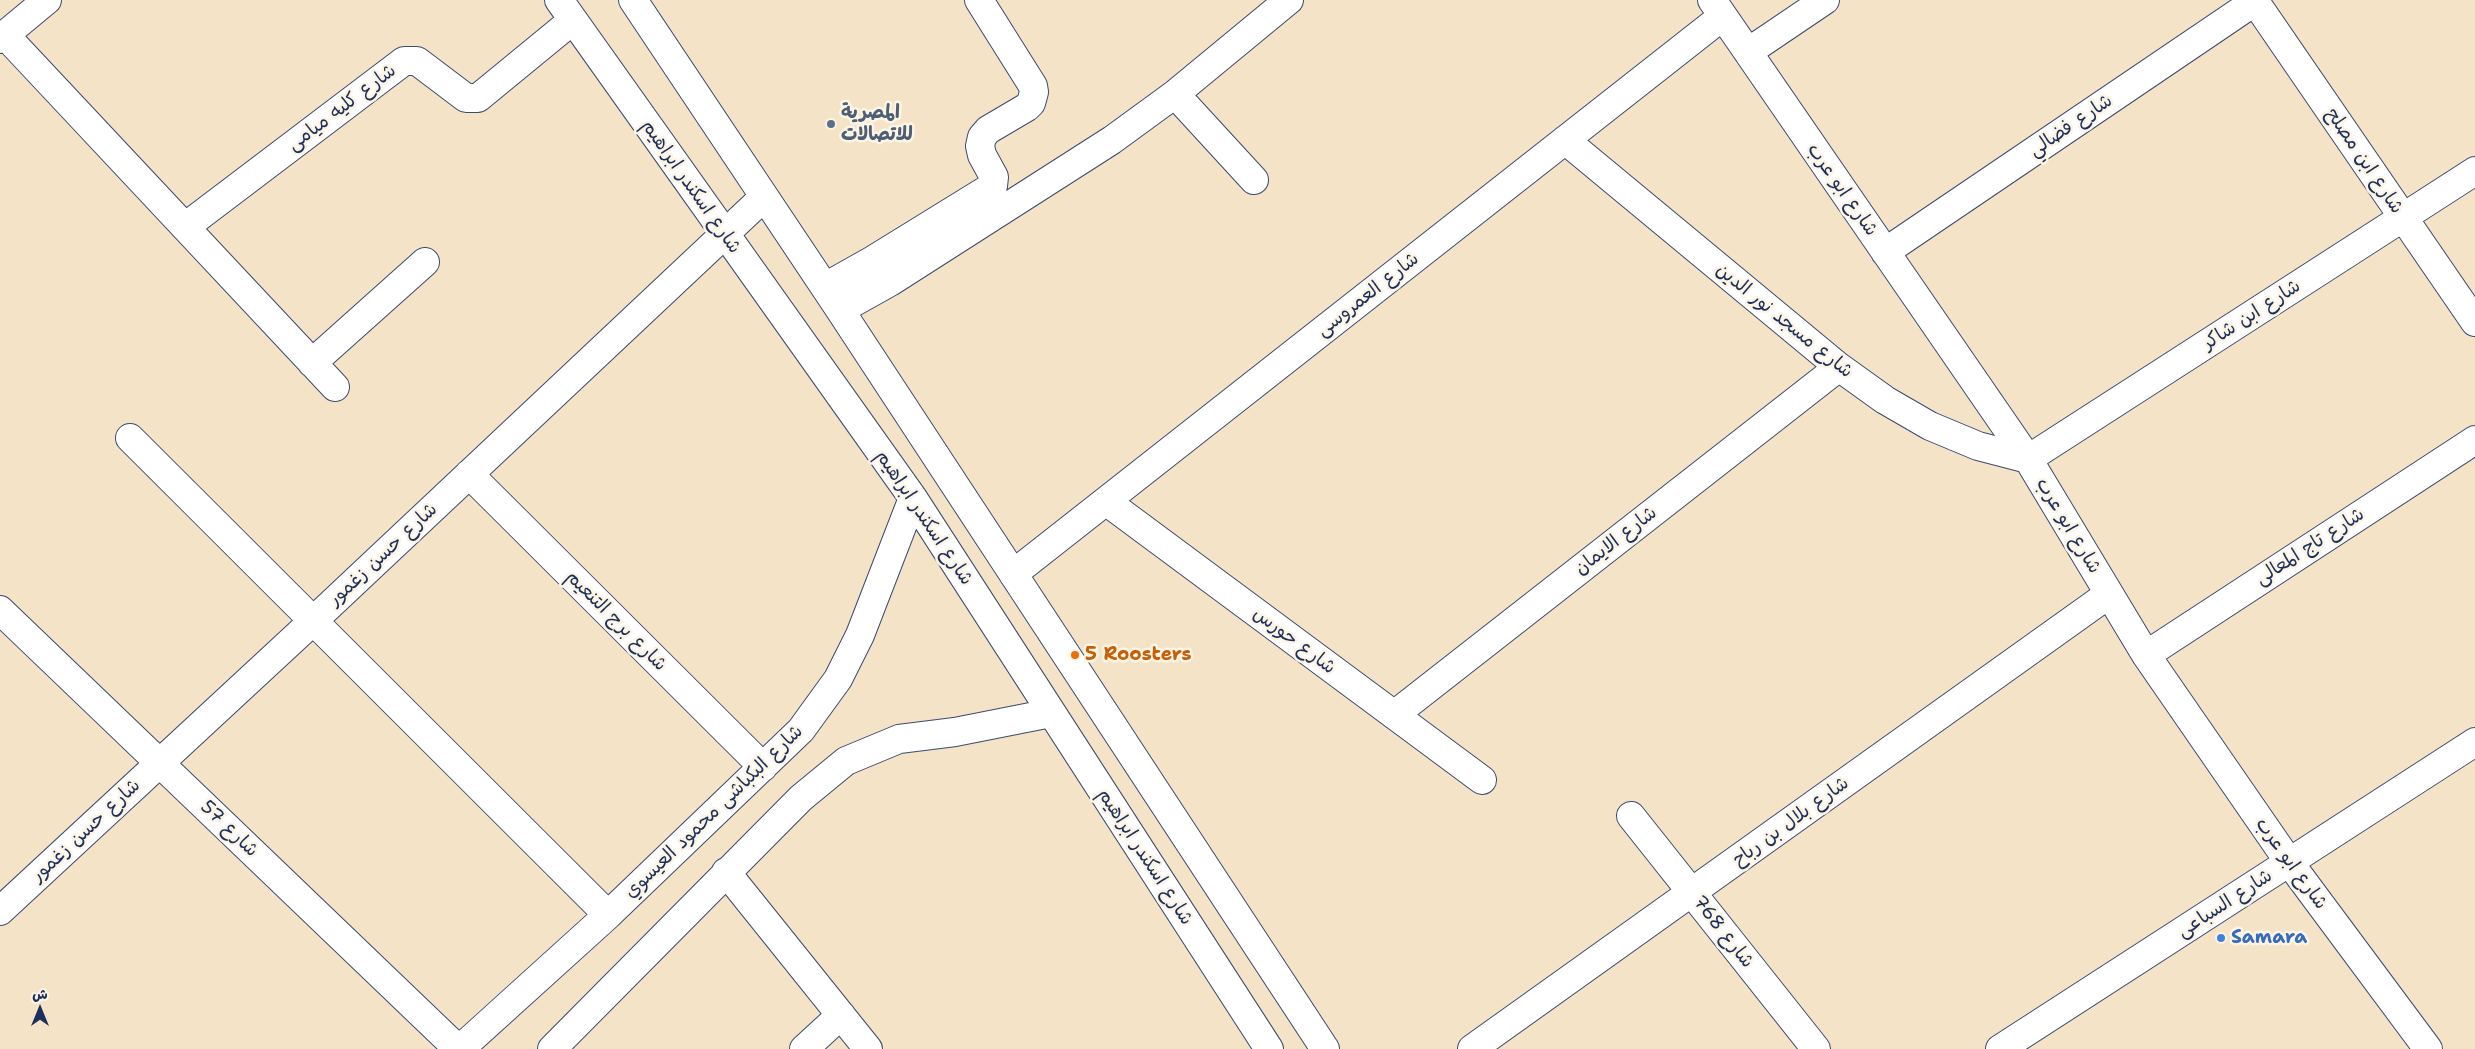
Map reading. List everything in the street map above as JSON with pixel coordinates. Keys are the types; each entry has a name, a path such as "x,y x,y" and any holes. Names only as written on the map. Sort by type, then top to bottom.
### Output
{"street":[{"path":"47,0 2,37 335,387"},
{"path":"633,0 840,310 1325,1049"},
{"path":"825,288 993,186 994,177 982,155 980,146 982,136 988,130 1027,107 1031,103 1034,92 1033,86 979,0"},
{"path":"840,310 890,282 1112,140 1175,94 1289,0"},
{"path":"1748,52 1825,0"},
{"name":"شارع ابن مصلح","path":"2255,0 2475,322"},
{"name":"شارع فضالي","path":"1885,252 2255,0"},
{"name":"شارع ابو عرب","path":"1717,8 2028,459 2146,655 2289,862 2428,1049"},
{"name":"شارع العمروسى","path":"1013,574 1565,140 1717,8"},
{"name":"شارع كليه ميامى","path":"184,227 404,61 417,61 466,98 478,98 566,10"},
{"name":"شارع اسكندر ابراهيم","path":"566,10 913,498 1268,1049"},
{"path":"1175,94 1254,180"},
{"name":"شارع مسجد نور الدين","path":"1565,140 1839,367 1885,400 1930,426 1978,446 2028,459"},
{"name":"شارع ابن شاكر","path":"2028,459 2475,171"},
{"name":"شارع حسن زغمور","path":"0,911 313,621 764,197"},
{"path":"312,363 425,262"},
{"name":"شارع الايمان","path":"1394,715 1839,367"},
{"path":"130,438 608,914"},
{"name":"شارع تاج المعالى","path":"2146,655 2475,440"},
{"name":"شارع برج التنعيم","path":"469,474 762,767"},
{"name":"شارع البكباشى محمود العيسوي","path":"459,1049 608,914 801,730 838,679 860,635 913,498"},
{"name":"شارع حورس","path":"1107,502 1482,780"},
{"name":"شارع بلال بن رباح","path":"1472,1049 2109,594"},
{"name":"شارع 57","path":"0,610 459,1049"},
{"path":"552,1049 726,872 802,798 846,761 899,739 955,732 1051,713"},
{"name":"شارع السباعى","path":"2000,1049 2475,742"},
{"name":"شارع 768","path":"1631,816 1816,1049"},
{"path":"726,872 868,1049"},
{"path":"804,1049 841,1015"}],"place":[{"name":"المصرية للاتصالات","path":"831,124"},
{"name":"5 Roosters","path":"1075,655"},
{"name":"Samara","path":"2221,938"}]}
